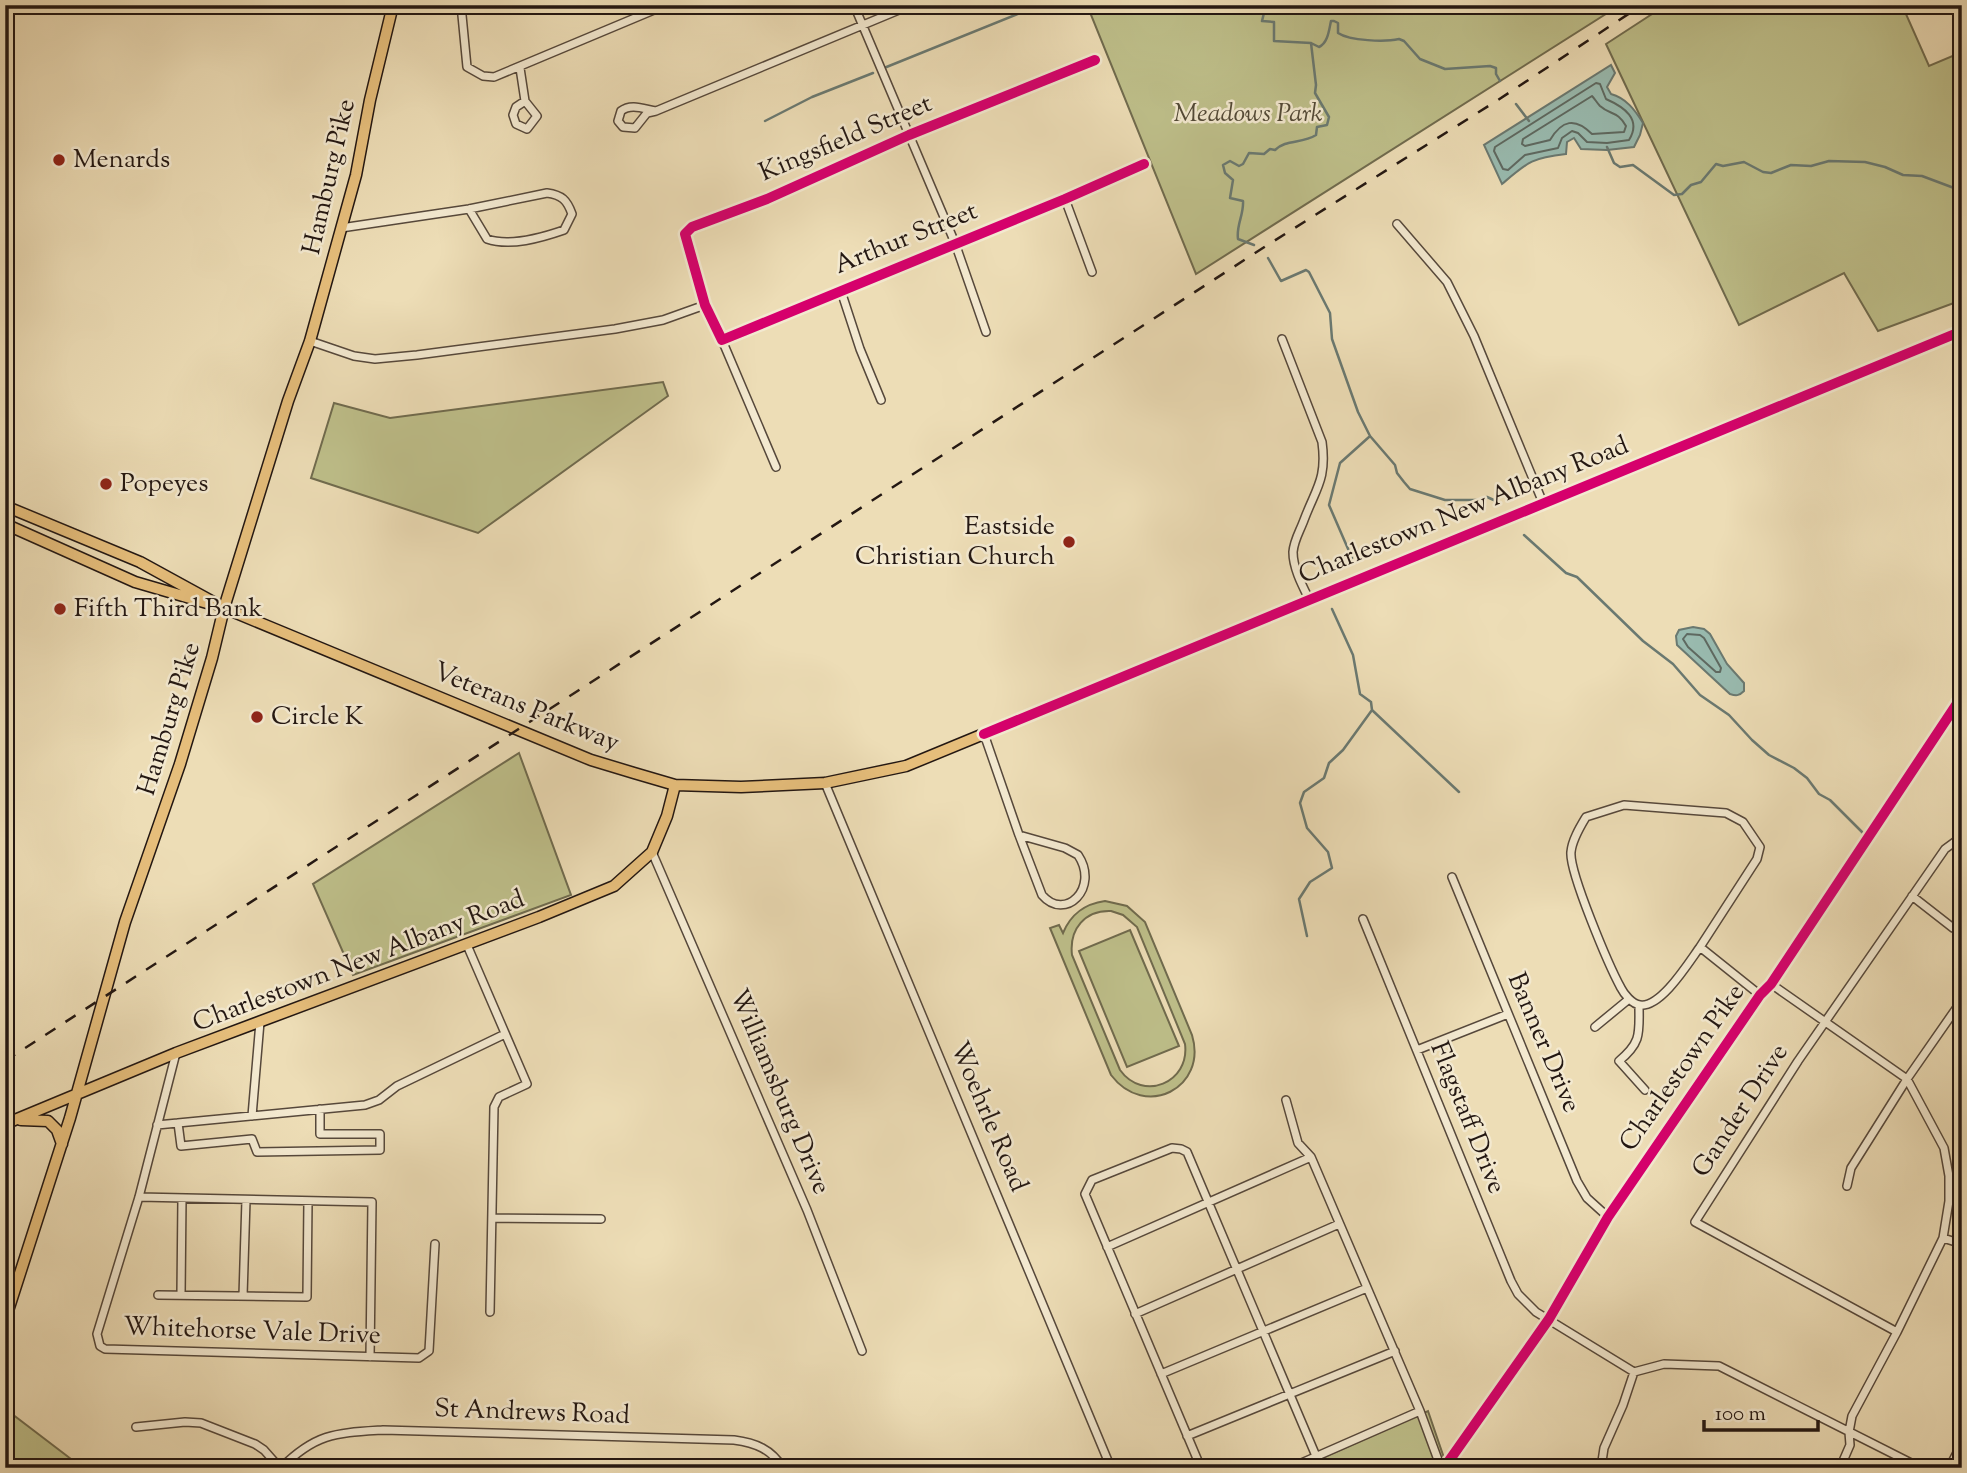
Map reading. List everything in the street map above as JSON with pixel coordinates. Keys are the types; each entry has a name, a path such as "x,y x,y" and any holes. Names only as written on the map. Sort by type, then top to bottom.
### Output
{"main road":[{"name":"Hamburg Pike","path":"5,1320 62,1144 125,922 180,764 224,608 288,401 310,341 356,175 370,100 393,5"},
{"name":"Charlestown New Albany Road","path":"825,783 906,766 1962,331"},
{"name":"Veterans Parkway","path":"5,506 140,562 224,608 591,760 675,785 741,787 825,783"},
{"name":"Veterans Parkway","path":"5,524 135,582 224,608"},
{"name":"Charlestown New Albany Road","path":"10,1122 176,1053 614,886 652,852 667,816 675,785"},
{"path":"10,1122 48,1121 57,1130 62,1144"}],"street":[{"path":"461,5 467,68 483,76 494,77 666,5"},
{"path":"853,5 955,243 986,332"},
{"path":"656,111 627,107 621,111 618,121 623,127 635,128 647,113 656,111 911,5"},
{"name":"Kingsfield Street","path":"705,304 685,234 692,227 767,199 909,135 1095,60"},
{"path":"520,68 525,102"},
{"name":"Arthur Street","path":"722,340 1065,199 1144,163"},
{"path":"341,229 547,194 557,194 567,201 572,214 564,230 501,244 487,239 469,209"},
{"path":"1065,199 1092,272"},
{"path":"1397,224 1447,282 1474,336 1543,503"},
{"path":"841,291 860,349 881,400"},
{"path":"310,341 354,356 375,359 615,329 663,320 705,304 776,467"},
{"path":"1282,339 1322,442 1324,458 1322,480 1295,540 1293,554 1299,578 1309,599"},
{"name":"Charlestown Pike","path":"1443,1468 1549,1319 1608,1217 1760,995 1771,984 1962,696"},
{"path":"984,734 1018,835 1042,895 1047,901 1057,904 1074,901 1083,891 1087,880 1078,855 1065,848 1018,835"},
{"name":"Woehrle Road","path":"825,783 1111,1468"},
{"path":"1623,805 1726,813 1743,822 1760,847 1757,859 1700,947 1670,988 1651,1003 1639,1005 1629,999 1621,989 1572,868 1571,850 1586,817 1623,805"},
{"name":"Gander Drive","path":"1897,1332 1695,1222 1825,1022 1945,849 1960,838"},
{"name":"Williamsburg Drive","path":"652,852 796,1184 862,1351"},
{"name":"Banner Drive","path":"1452,877 1577,1181 1587,1198 1608,1217"},
{"path":"1912,896 1953,928 1962,931"},
{"name":"Flagstaff Drive","path":"1363,919 1511,1281 1527,1305 1633,1371"},
{"path":"467,944 527,1084 499,1097 495,1102 490,1312"},
{"path":"1700,947 1760,995"},
{"path":"1771,984 1907,1080 1944,1148 1949,1176 1949,1201 1943,1238 1852,1416 1850,1445 1840,1468"},
{"path":"1595,1027 1629,999"},
{"path":"1847,1186 1851,1168 1962,1000"},
{"path":"1639,1005 1636,1043 1619,1061 1645,1090"},
{"path":"1418,1050 1508,1014"},
{"path":"251,1116 260,1022"},
{"path":"157,1125 365,1105 379,1100 397,1086 505,1034"},
{"name":"Whitehorse Vale Drive","path":"176,1053 139,1197 97,1334 100,1346 105,1349 419,1358 429,1351 435,1244"},
{"path":"1286,1100 1298,1143 1311,1157 1443,1468"},
{"path":"178,1123 181,1146 252,1139 257,1152 380,1150 380,1134 320,1134 320,1109"},
{"path":"1201,1468 1086,1194 1092,1181 1177,1147 1187,1152 1316,1456"},
{"path":"1107,1247 1311,1157"},
{"path":"139,1197 372,1202 370,1357"},
{"path":"181,1295 182,1198"},
{"path":"243,1296 246,1199"},
{"path":"158,1295 307,1297 308,1201"},
{"path":"492,1217 601,1219"},
{"path":"1135,1314 1339,1224"},
{"path":"1943,1238 1962,1244"},
{"path":"1161,1374 1367,1288"},
{"path":"1187,1436 1395,1351"},
{"path":"1601,1468 1604,1448 1623,1405 1633,1371 1664,1364 1719,1366 1922,1468"},
{"path":"1290,1468 1420,1411"},
{"path":"136,1427 201,1423 255,1444 280,1468"},
{"name":"St Andrews Road","path":"280,1468 312,1442 325,1436 383,1430 734,1440 761,1447 772,1454 783,1468"},
{"path":"1950,1468 1962,1443"}],"green space":[{"name":"Meadows Park","path":"1087,5 1620,5 1196,274"},
{"path":"1666,5 1902,5 1929,66 1962,52 1962,300 1878,331 1844,273 1739,325 1606,44"},
{"path":"663,382 668,396 478,533 311,478 334,403 390,418"},
{"path":"519,753 571,895 353,975 313,884"},
{"path":"1097,902 1127,906 1145,922 1192,1035 1195,1054 1191,1070 1182,1083 1170,1092 1156,1096 1140,1095 1125,1088 1111,1075 1050,928 1059,925 1063,933 1079,911","holes":["1111,911 1123,915 1137,927 1185,1044 1185,1058 1180,1069 1173,1078 1163,1084 1141,1085 1130,1080 1120,1070 1072,955 1076,929 1086,918"]},
{"path":"1130,930 1179,1046 1127,1067 1079,951"},
{"path":"1428,1411 1444,1458 1438,1468 1299,1468"},
{"path":"5,1414 12,1414 87,1468 5,1468"}],"water":[{"path":"1611,65 1615,73 1607,87 1611,94 1630,105 1643,123 1634,147 1581,149 1574,138 1567,142 1566,154 1531,162 1502,184 1484,145"},
{"path":"1693,627 1704,629 1710,634 1727,664 1744,683 1742,693 1730,694 1677,645 1676,636 1679,630"}],"waterway":[{"path":"884,68 1040,5"},
{"path":"1266,5 1262,21 1274,22 1274,41 1311,43 1319,47 1326,39 1331,21 1334,21 1338,23 1338,33 1343,36 1368,40 1399,39 1420,59 1445,69 1490,66 1496,68 1500,81"},
{"path":"1254,245 1238,239 1243,201 1230,198 1233,180 1225,173 1223,165 1230,161 1239,166 1249,153 1264,154 1284,144 1311,138 1316,135 1317,127 1327,125 1329,117 1315,93 1311,43"},
{"path":"765,121 812,97 873,73"},
{"path":"1516,104 1529,121"},
{"path":"1607,147 1614,163 1620,167 1633,165 1674,195 1682,194 1691,185 1701,182 1716,164 1723,166 1744,162 1771,173 1791,165 1811,166 1829,161 1865,162 1903,175 1922,176 1962,191"},
{"path":"1268,258 1281,281 1306,270 1309,272 1330,313 1332,339 1358,412 1370,436 1395,465 1397,473 1410,489 1445,500 1480,500 1487,497 1496,501"},
{"path":"1352,558 1329,505 1340,463 1369,437"},
{"path":"1524,535 1566,573 1577,577 1643,641 1673,664 1700,695 1729,715 1769,755 1807,778 1819,794 1830,800 1865,835"},
{"path":"1332,609 1353,655 1360,694 1371,702 1372,710 1459,792"},
{"path":"1307,936 1299,899 1310,882 1332,868 1328,852 1307,828 1300,803 1304,792 1324,778 1329,763 1343,750 1372,710"}],"railway":[{"path":"5,1061 1642,5"}],"cycle path":[{"path":"1095,60 909,135 767,199 692,227 685,234 705,305 722,340 1144,164"},
{"path":"984,734 1962,331"},
{"path":"1444,1468 1549,1319 1608,1217 1760,995 1771,984 1962,696"}],"place":[{"name":"Menards","path":"59,160"},
{"name":"Popeyes","path":"106,484"},
{"name":"Eastside Christian Church","path":"1069,542"},
{"name":"Fifth Third Bank","path":"60,609"},
{"name":"Circle K","path":"257,717"}]}
